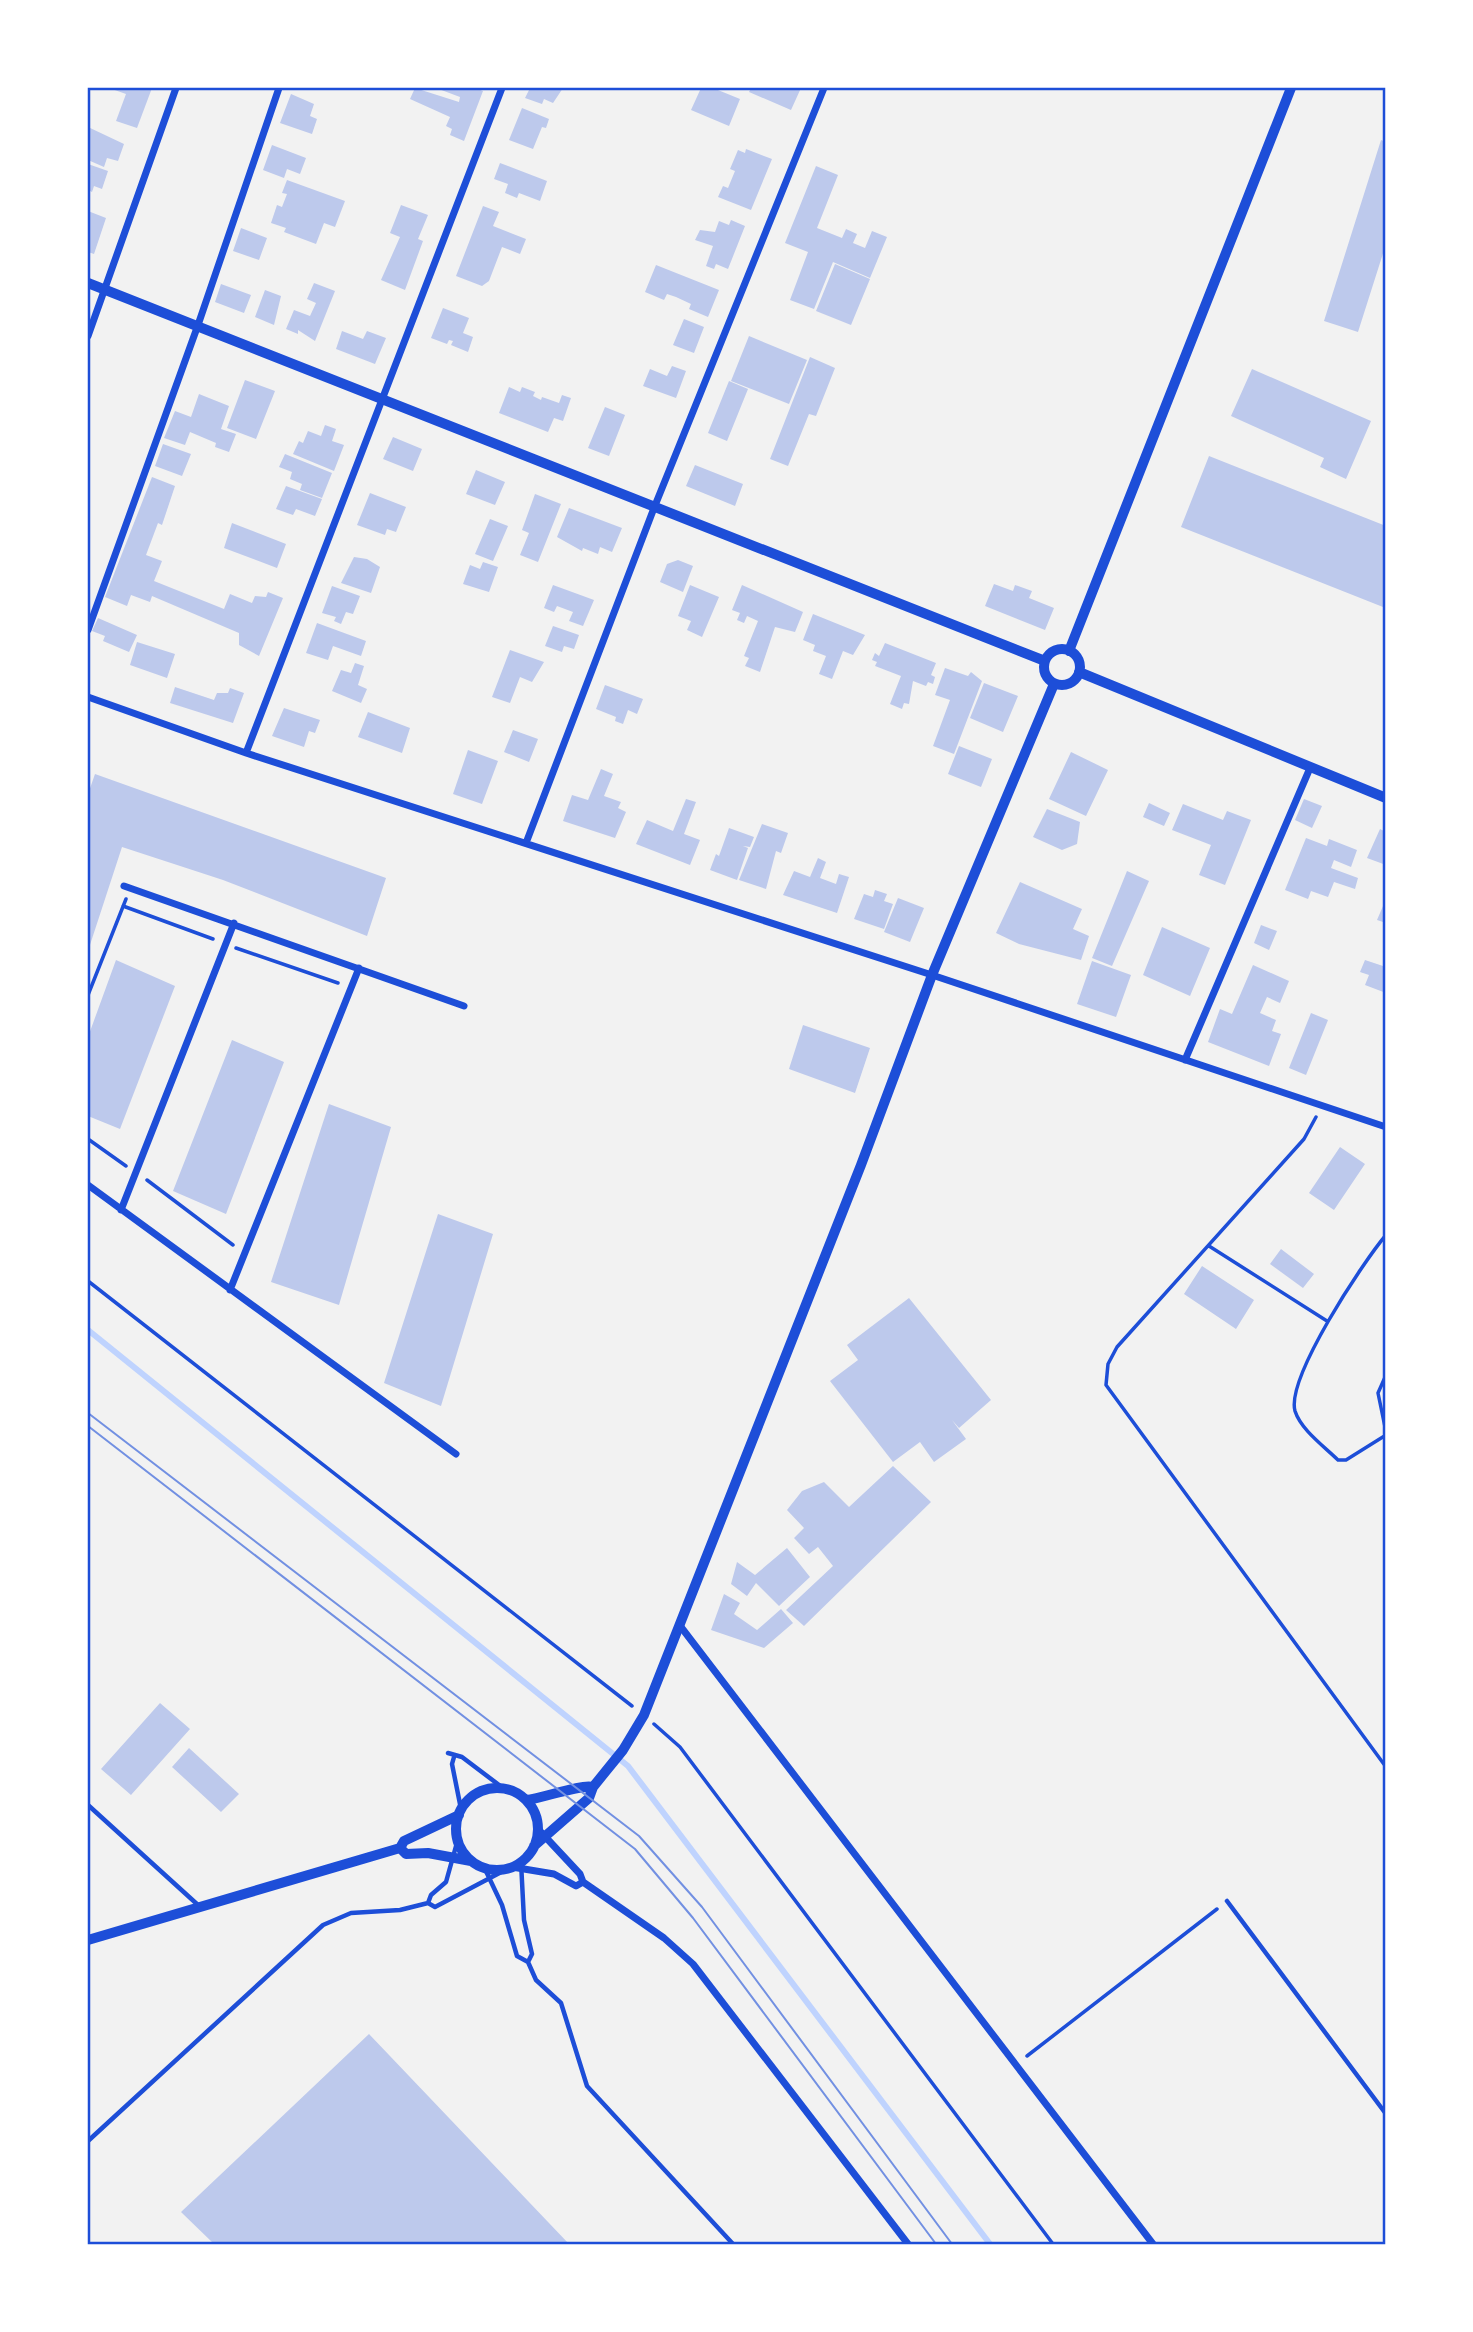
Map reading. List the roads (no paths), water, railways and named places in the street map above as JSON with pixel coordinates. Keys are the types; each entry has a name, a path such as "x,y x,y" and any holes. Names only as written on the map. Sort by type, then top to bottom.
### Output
{"street":[{"path":"88,336 176,88"},
{"path":"88,630 198,325 279,88"},
{"path":"246,753 502,88"},
{"path":"526,843 654,508 824,88"},
{"path":"1069,651 1292,88"},
{"path":"88,283 1045,661"},
{"path":"1058,650 1069,651 1079,662 1079,672 1072,682 1054,684 1044,672 1045,661 1058,650"},
{"path":"1079,672 1385,798"},
{"path":"516,1866 542,1833 589,1798 595,1784 623,1750 643,1715 681,1627 932,975 1054,684"},
{"path":"88,697 246,753 932,975 1385,1126"},
{"path":"1185,1060 1310,768"},
{"path":"127,887 464,1006"},
{"path":"121,1210 234,923"},
{"path":"230,1290 359,968"},
{"path":"88,1185 456,1454"},
{"path":"681,1627 1153,2245"},
{"path":"526,1800 555,1796 584,1784 595,1784"},
{"path":"88,1940 400,1848 404,1841 460,1812 483,1790 503,1788 526,1800 535,1813 542,1833 580,1874 583,1882 664,1938 693,1964 908,2245"},
{"path":"460,1812 458,1839 473,1862"},
{"path":"400,1848 405,1854 453,1856 484,1867 516,1866 554,1874 576,1886 583,1882"}],"lane":[{"path":"448,1753 462,1758 503,1788"},
{"path":"454,1757 452,1765 460,1812"},
{"path":"88,1805 199,1906"},
{"path":"428,1903 431,1895 446,1882 458,1839"},
{"path":"88,2141 323,1925 351,1913 400,1910 428,1903 435,1907 516,1866 532,1954 528,1962"},
{"path":"484,1867 502,1905 517,1956 528,1962 536,1980 555,1995 566,2013 587,2086 733,2245"},
{"path":"1227,1901 1385,2114"}],"waterway":[{"path":"88,1330 628,1766 990,2244"}],"tram line":[{"path":"88,1413 639,1836 702,1907 952,2244"},
{"path":"88,1426 635,1849 693,1918 936,2244"}]}
